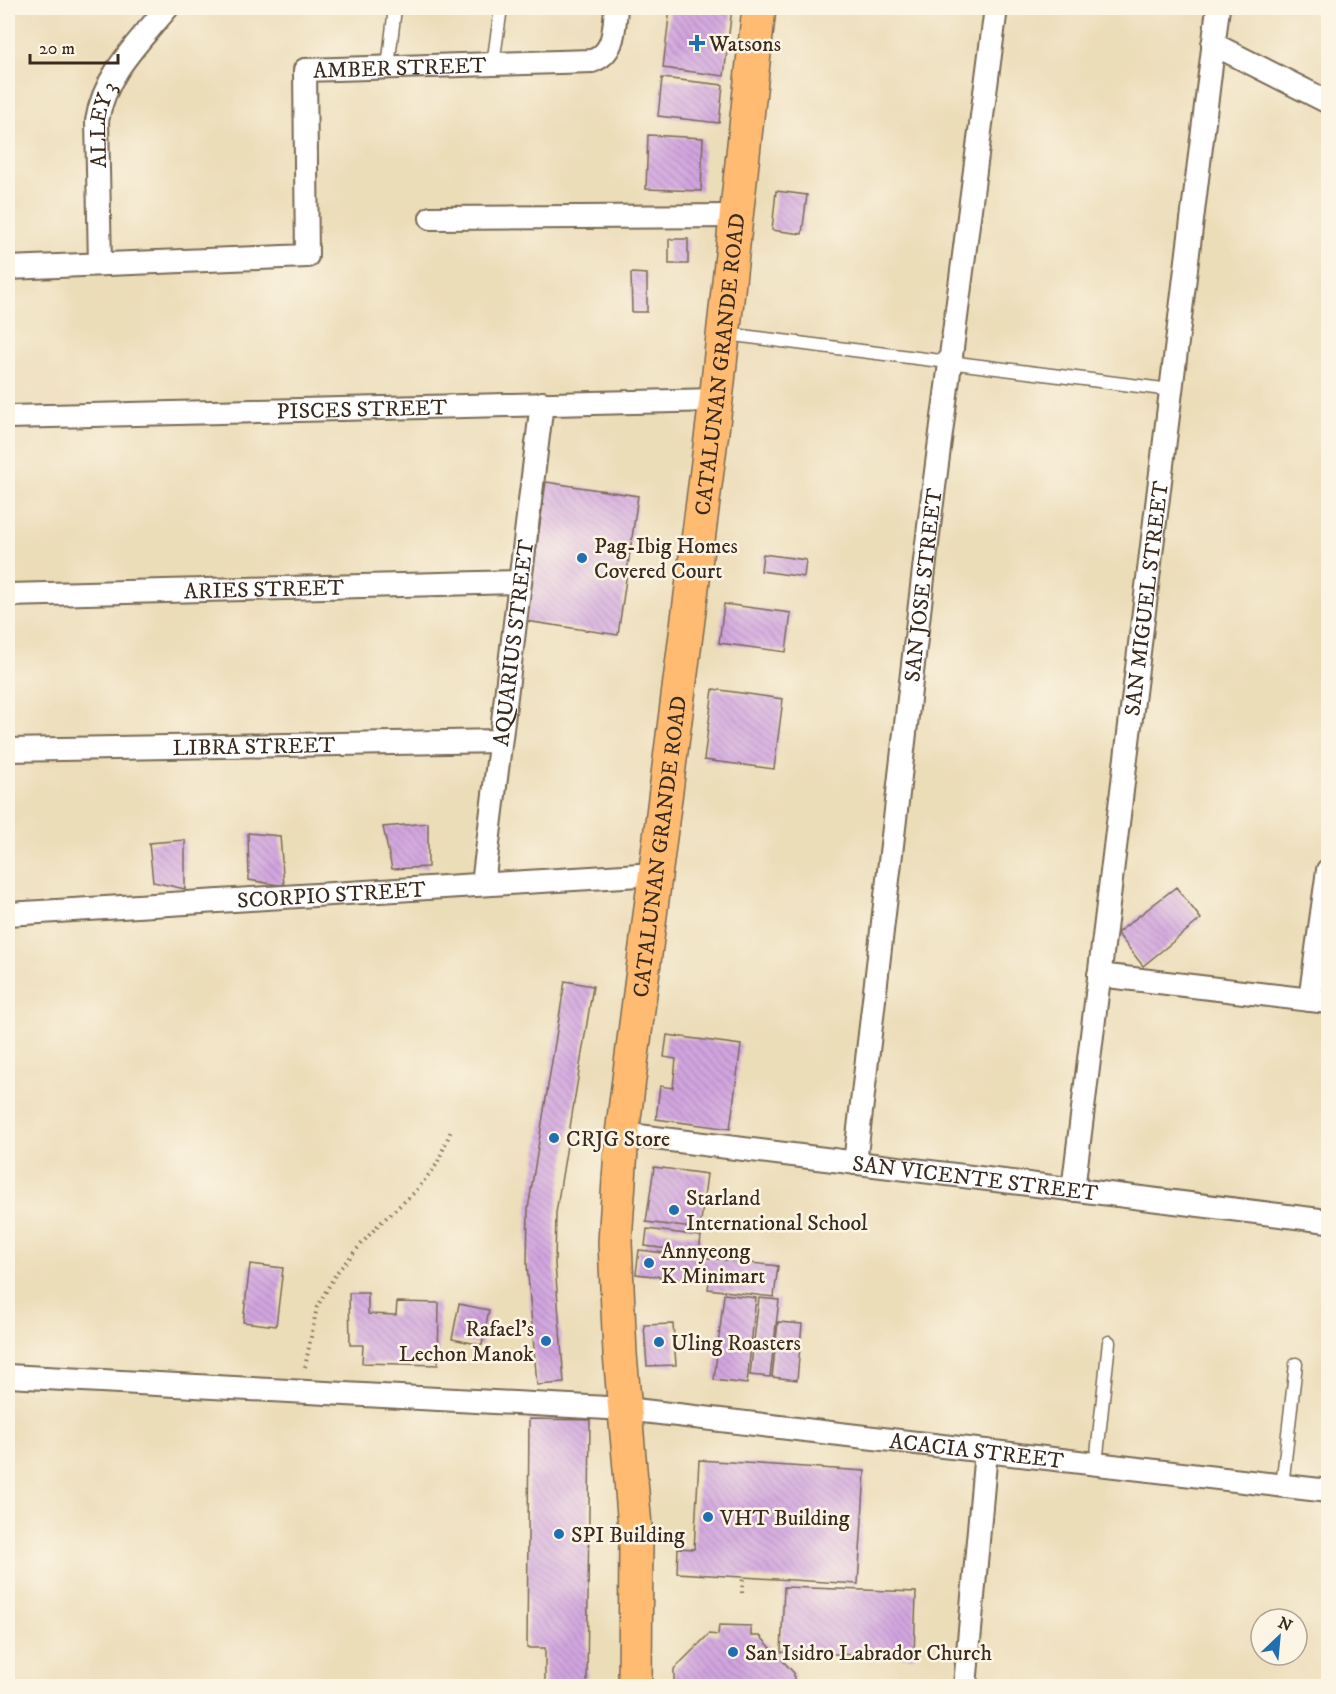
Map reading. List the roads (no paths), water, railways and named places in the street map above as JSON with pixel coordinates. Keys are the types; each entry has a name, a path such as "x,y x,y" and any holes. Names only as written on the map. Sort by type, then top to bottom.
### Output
{"main road":[{"name":"CATALUNAN GRANDE ROAD","path":"635,1686 636,1538 619,1344 615,1242 622,1134 716,400 759,8"}],"street":[{"name":"ALLEY 3","path":"100,264 97,121 100,103 114,73 167,8"},
{"name":"AMBER STREET","path":"8,267 307,256 305,70 592,61 602,58 613,38 616,8"},
{"name":"SAN JOSE STREET","path":"855,1163 950,362 996,8"},
{"name":"SAN MIGUEL STREET","path":"1073,1190 1218,8"},
{"path":"1214,44 1329,102"},
{"path":"431,218 736,216"},
{"name":"PISCES STREET","path":"8,417 716,400"},
{"name":"AQUARIUS STREET","path":"483,884 542,403"},
{"name":"ARIES STREET","path":"8,595 520,582"},
{"name":"LIBRA STREET","path":"8,750 500,741"},
{"path":"1099,975 1319,1001 1329,870"},
{"name":"SCORPIO STREET","path":"8,914 656,874"},
{"name":"SAN VICENTE STREET","path":"622,1134 1329,1221"},
{"name":"ACACIA STREET","path":"8,1376 626,1408 1329,1491"},
{"path":"965,1686 986,1451"}],"lane":[{"path":"388,67 395,8"},
{"path":"493,64 501,8"},
{"path":"723,333 1171,390"},
{"path":"1096,1464 1109,1342"},
{"path":"1282,1486 1296,1364"}],"place":[{"name":"Watsons","path":"697,43"},
{"name":"Pag-Ibig Homes Covered Court","path":"582,558"},
{"name":"CRJG Store","path":"554,1138"},
{"name":"Starland International School","path":"674,1210"},
{"name":"Annyeong K Minimart","path":"649,1263"},
{"name":"Rafael's Lechon Manok","path":"546,1341"},
{"name":"Uling Roasters","path":"659,1342"},
{"name":"VHT Building","path":"708,1517"},
{"name":"SPI Building","path":"559,1534"},
{"name":"San Isidro Labrador Church","path":"733,1652"}]}
